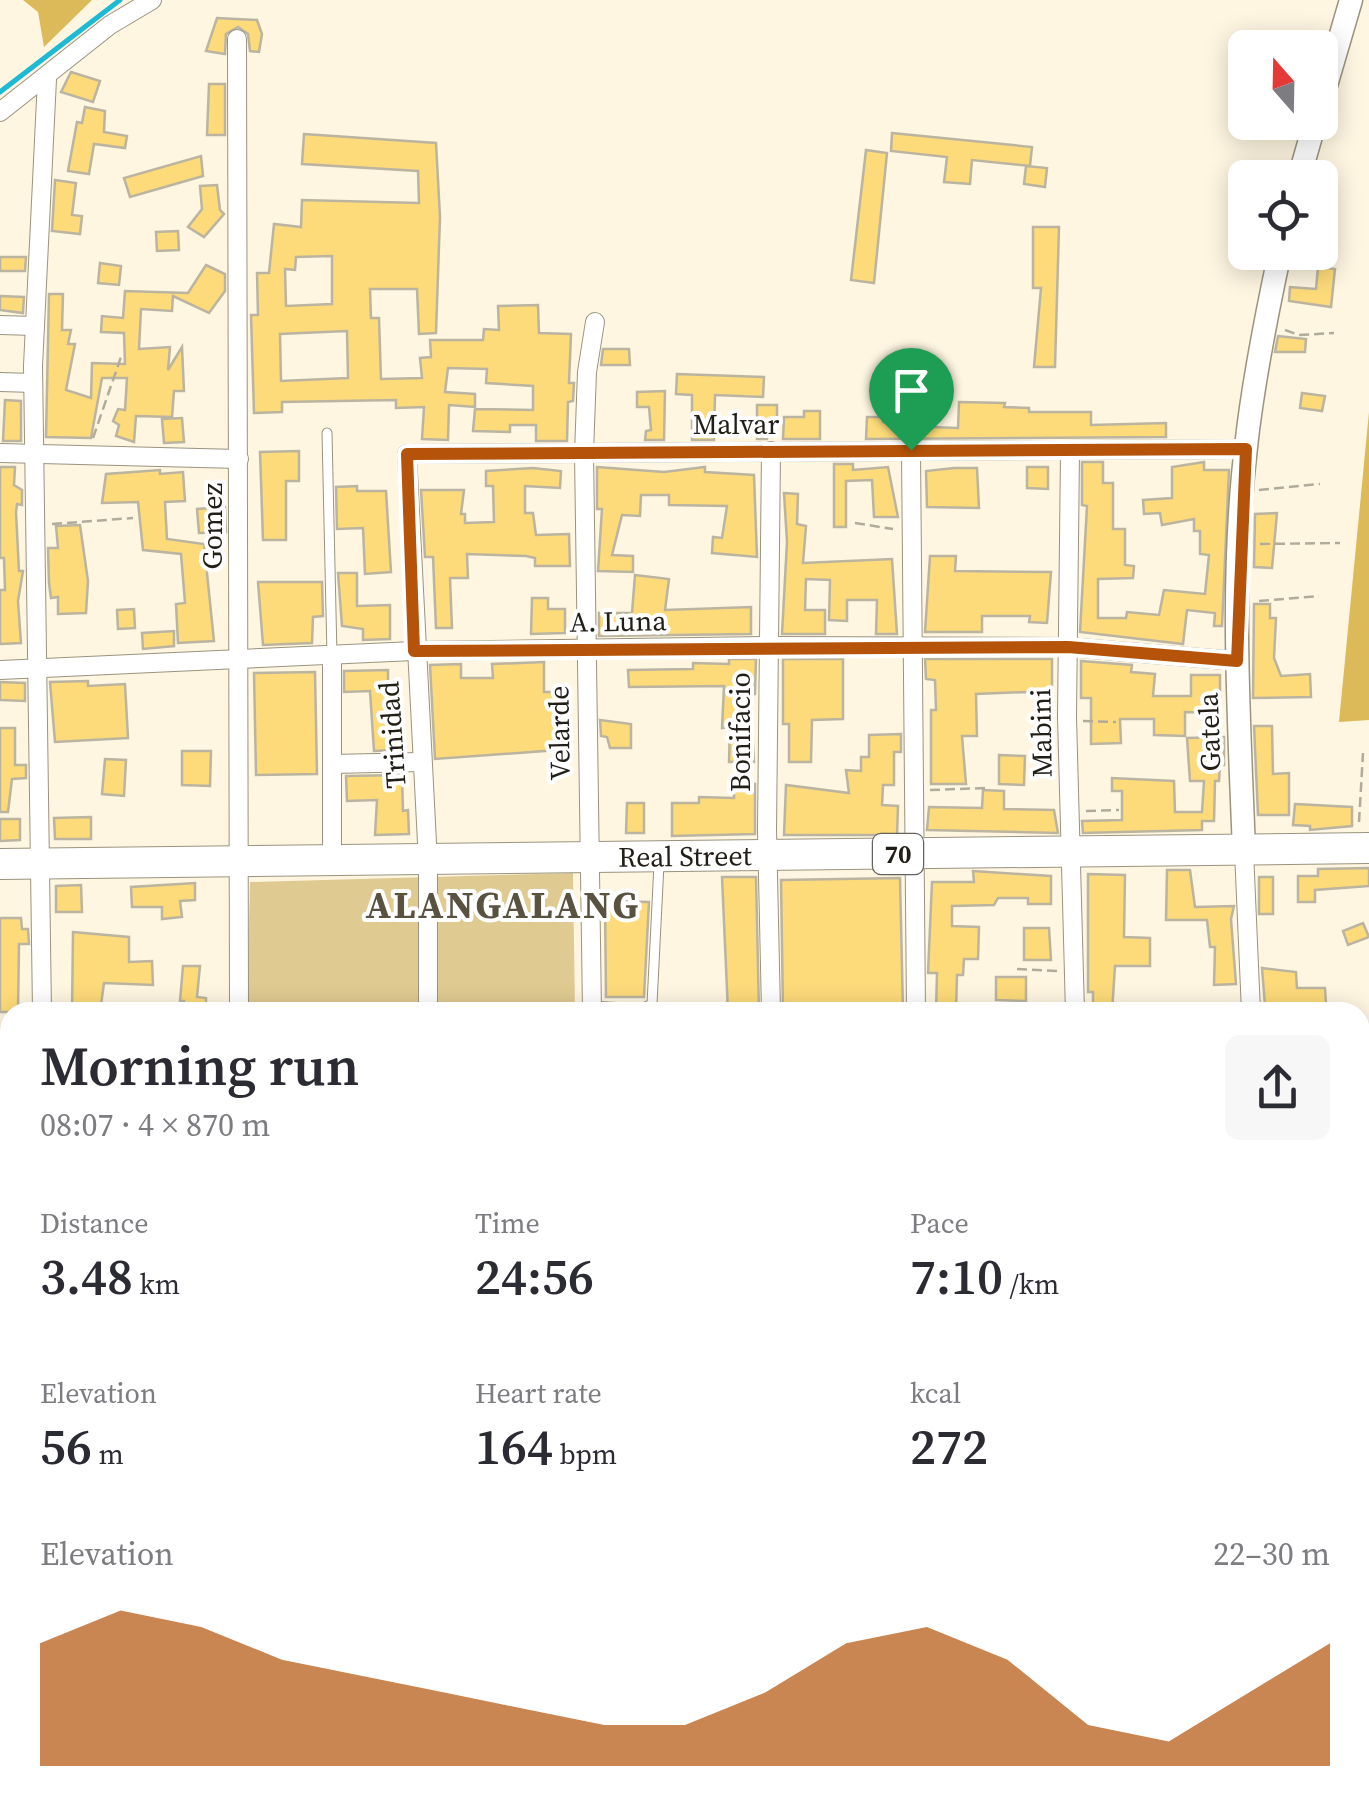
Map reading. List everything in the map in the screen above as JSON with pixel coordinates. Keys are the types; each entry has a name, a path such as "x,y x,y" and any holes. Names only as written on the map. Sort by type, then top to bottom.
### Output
{"highway":[{"name":"Real Street","path":"0,864 428,862 1363,848"}],"street":[{"path":"0,112 110,25 152,0"},
{"path":"1338,46 1352,0"},
{"name":"Gomez","path":"237,39 239,1002"},
{"path":"42,1002 34,668 34,383 47,78"},
{"name":"Gatela","path":"1252,1002 1237,661 1238,544 1246,449 1276,270"},
{"name":"Velarde","path":"592,1002 584,452 587,372 595,322"},
{"path":"0,325 36,326"},
{"path":"0,382 34,383"},
{"name":"Malvar","path":"407,454 1246,449"},
{"path":"911,450 909,531 916,648 916,1002"},
{"name":"Bonifacio","path":"770,451 771,1002"},
{"name":"Mabini","path":"1070,452 1067,717 1076,1002"},
{"path":"0,453 239,459"},
{"name":"Trinidad","path":"407,454 414,651 428,862 428,1002"},
{"name":"A. Luna","path":"0,670 414,651 768,646 1068,647 1237,661"},
{"path":"332,656 332,862"},
{"path":"332,764 421,762"}],"lane":[{"path":"326,434 332,656"},
{"path":"652,1002 659,856"}],"path":[{"path":"1264,324 1299,334 1334,333"},
{"path":"93,454 93,438 122,354"},
{"path":"1243,490 1320,484"},
{"path":"36,525 134,518"},
{"path":"856,523 909,531"},
{"path":"1238,544 1340,543"},
{"path":"1238,604 1319,596"},
{"path":"1067,717 1116,722"},
{"path":"1363,753 1363,848"},
{"path":"913,790 987,788"},
{"path":"1070,812 1119,810"},
{"path":"1017,970 1074,970"}],"shaded area":[{"path":"23,0 92,0 44,47 38,12"},
{"path":"1369,412 1369,720 1339,722"},
{"path":"573,873 575,1002 247,1002 250,882"}],"building":[{"path":"217,18 257,20 262,34 259,52 250,51 248,34 238,27 226,34 225,54 206,51"},
{"path":"71,72 100,81 93,102 61,92"},
{"path":"209,84 225,84 225,135 207,135"},
{"path":"85,107 105,111 104,132 127,136 125,148 94,144 89,174 68,171 77,122 82,123"},
{"path":"892,133 1032,147 1030,166 972,160 970,184 944,182 947,157 891,151"},
{"path":"304,134 436,143 440,217 436,333 419,334 417,289 370,289 371,318 379,318 381,379 422,378 420,358 431,357 430,340 483,340 484,329 499,330 498,306 538,305 539,333 571,334 569,383 574,383 573,401 568,402 567,441 536,441 536,425 510,425 510,432 473,431 475,409 533,410 533,386 486,383 487,369 448,368 445,392 475,394 475,407 449,405 448,440 422,439 424,407 396,408 396,400 282,402 282,412 254,413 251,315 258,315 257,273 269,273 274,224 301,227 302,200 419,203 418,171 302,164","holes":["332,256 332,304 286,306 285,269 295,270 296,257","347,331 348,378 281,381 280,334"]},
{"path":"866,150 887,153 874,283 851,280"},
{"path":"201,156 203,176 130,197 124,178"},
{"path":"1026,166 1047,168 1045,187 1024,184"},
{"path":"55,180 76,183 72,215 82,216 80,234 52,231"},
{"path":"217,185 224,214 204,237 188,227 202,209 200,186"},
{"path":"1033,227 1059,227 1055,367 1034,367 1041,288 1033,288"},
{"path":"178,231 179,250 157,251 156,232"},
{"path":"0,257 26,257 25,271 0,271"},
{"path":"100,263 121,266 119,285 98,283"},
{"path":"206,265 225,274 225,291 209,313 173,296 172,311 141,309 139,349 170,347 168,370 182,347 184,391 174,391 172,417 136,416 134,442 116,436 119,425 113,421 118,409 125,410 127,378 102,378 91,438 46,437 49,294 63,294 62,330 71,330 68,344 75,344 66,390 91,398 92,363 125,364 124,333 101,332 102,316 123,318 125,291 188,293"},
{"path":"1318,270 1335,270 1331,307 1289,301 1290,287 1316,289"},
{"path":"0,296 24,297 23,313 0,310"},
{"path":"1278,336 1306,339 1305,352 1275,352"},
{"path":"603,349 629,349 630,365 601,365"},
{"path":"677,374 764,377 763,397 715,395 714,440 692,440 692,395 676,394"},
{"path":"665,391 664,440 645,440 646,431 651,430 649,407 637,407 637,392"},
{"path":"1302,393 1325,396 1322,411 1300,408"},
{"path":"5,400 21,401 21,441 3,441"},
{"path":"959,402 1005,403 1004,407 1029,408 1029,412 1091,412 1091,425 1166,423 1166,437 866,439 867,417 883,417 883,422 903,426 958,428"},
{"path":"757,405 777,405 777,423 769,422 767,439 757,439"},
{"path":"804,411 820,411 820,439 783,439 784,417 804,417"},
{"path":"182,418 184,442 164,443 162,419"},
{"path":"299,451 299,481 286,481 286,540 263,540 260,452"},
{"path":"1082,462 1103,462 1103,483 1113,483 1113,529 1125,529 1125,565 1134,566 1133,578 1098,579 1098,618 1126,618 1127,612 1159,615 1164,590 1205,594 1209,555 1200,554 1200,531 1194,531 1194,519 1162,525 1160,513 1144,514 1143,500 1172,498 1172,467 1204,462 1204,470 1229,470 1222,626 1214,626 1215,613 1187,610 1183,644 1080,632 1087,506 1082,505"},
{"path":"834,464 853,464 853,470 888,467 898,517 874,517 872,480 846,481 846,527 834,527"},
{"path":"0,467 15,467 14,485 22,490 22,505 17,504 16,512 19,571 23,571 18,601 21,643 0,644 0,590 5,590 4,558 0,558"},
{"path":"597,467 664,472 705,467 705,472 754,475 757,557 712,553 713,537 722,538 727,506 669,505 669,495 641,495 640,516 622,515 612,555 633,556 633,572 598,571 602,509 597,509"},
{"path":"1027,467 1048,467 1048,489 1027,488"},
{"path":"977,468 979,508 927,507 926,471"},
{"path":"160,470 160,474 183,472 185,501 165,502 167,539 204,544 214,641 178,643 176,604 185,603 181,554 143,550 138,502 102,503 106,474"},
{"path":"486,471 561,471 560,488 525,486 525,513 533,513 536,535 569,534 570,566 535,566 535,558 526,556 467,554 468,578 450,578 452,628 436,628 433,557 425,557 421,490 464,490 461,514 465,514 465,523 494,522 493,486 486,486"},
{"path":"357,486 357,491 386,491 391,572 365,574 363,528 337,529 336,487"},
{"path":"784,493 798,494 797,524 806,526 803,563 892,559 897,634 876,634 877,600 847,600 847,621 829,620 830,580 806,579 805,610 825,610 825,634 782,634 787,542"},
{"path":"225,507 226,532 199,533 197,509"},
{"path":"1277,513 1272,568 1254,567 1255,514"},
{"path":"80,525 88,581 86,613 58,614 58,597 51,598 48,548 58,548 56,526"},
{"path":"930,556 956,556 955,571 1051,572 1047,623 1029,622 1030,616 982,616 982,632 925,632"},
{"path":"338,573 357,573 357,606 390,605 390,639 363,640 363,629 342,626"},
{"path":"635,575 669,579 665,610 751,607 751,634 599,636 599,613 632,613"},
{"path":"258,582 322,582 323,616 313,617 312,643 263,645"},
{"path":"532,598 548,598 548,609 565,609 565,633 531,634"},
{"path":"1254,604 1270,604 1270,618 1276,618 1274,658 1281,676 1310,674 1311,697 1253,698"},
{"path":"134,609 135,628 118,629 117,610"},
{"path":"174,631 174,646 143,649 142,633"},
{"path":"729,659 756,659 755,694 750,694 754,762 729,762 730,727 722,728 724,686 629,687 628,670 693,669 693,663 729,664"},
{"path":"783,659 843,659 843,719 812,720 811,762 789,762 789,724 783,724"},
{"path":"925,659 1052,659 1052,691 976,694 977,736 962,736 966,784 931,784 935,680 926,679"},
{"path":"1081,661 1132,665 1131,672 1155,674 1153,696 1191,696 1191,675 1220,675 1220,713 1185,712 1185,736 1154,735 1154,719 1120,719 1121,743 1091,744 1091,698 1081,698"},
{"path":"544,662 544,692 562,692 563,730 571,730 571,749 435,759 430,665 461,664 461,678 493,678 492,664"},
{"path":"388,670 388,686 393,686 394,750 374,751 370,691 344,692 344,671"},
{"path":"315,672 317,774 256,775 254,673"},
{"path":"88,681 88,686 125,684 128,738 55,742 50,682"},
{"path":"0,682 25,683 25,701 0,700"},
{"path":"600,720 631,724 631,748 610,748 607,737 601,736"},
{"path":"1254,726 1272,726 1273,774 1289,773 1289,815 1258,815"},
{"path":"0,728 15,728 15,765 26,765 26,778 12,779 8,812 0,812"},
{"path":"901,734 901,752 894,752 894,785 883,785 882,805 898,806 897,835 784,835 786,785 849,793 846,770 861,771 861,757 869,757 869,735"},
{"path":"1224,737 1224,765 1220,765 1219,781 1215,781 1214,821 1202,821 1202,830 1083,833 1082,821 1122,820 1122,791 1112,791 1112,778 1174,781 1175,812 1202,812 1204,781 1190,781 1187,738"},
{"path":"182,751 211,751 210,786 182,785"},
{"path":"999,755 1025,756 1024,785 999,784"},
{"path":"105,759 126,760 124,796 102,794"},
{"path":"402,775 403,811 408,810 409,834 375,835 377,800 347,801 346,776"},
{"path":"734,783 755,784 755,834 672,836 672,803 699,803 699,797 734,798"},
{"path":"983,790 1004,791 1004,809 1054,810 1058,833 927,830 929,807 982,808"},
{"path":"627,803 644,803 644,833 626,833"},
{"path":"1295,804 1352,807 1352,826 1310,830 1310,826 1293,825"},
{"path":"91,817 91,839 55,839 54,818"},
{"path":"0,819 20,819 20,840 0,841"},
{"path":"1369,868 1369,886 1315,890 1315,902 1298,902 1298,876 1318,876 1318,869"},
{"path":"1167,870 1190,870 1195,907 1234,906 1231,919 1236,984 1214,985 1215,947 1210,947 1207,920 1166,920"},
{"path":"973,871 1051,876 1051,904 1028,904 1028,898 998,898 994,905 952,906 952,926 979,927 978,959 964,959 963,975 957,975 956,1002 936,1002 937,973 928,973 932,882 974,882"},
{"path":"1088,874 1125,875 1124,937 1150,938 1150,966 1115,966 1113,1002 1093,1002 1093,992 1088,992"},
{"path":"722,877 756,877 759,1002 728,1002"},
{"path":"1259,877 1273,877 1273,914 1259,914"},
{"path":"900,878 903,1002 783,1002 781,880"},
{"path":"195,883 195,900 180,901 182,917 162,919 162,907 132,907 131,887"},
{"path":"81,885 82,912 56,912 56,886"},
{"path":"605,901 649,902 644,997 606,997"},
{"path":"0,918 21,918 22,929 28,929 29,944 19,944 18,1002 0,1002"},
{"path":"1363,923 1369,937 1348,945 1343,931"},
{"path":"1024,928 1049,928 1051,960 1024,960"},
{"path":"73,932 129,937 129,962 152,961 153,985 104,983 101,1002 72,1002"},
{"path":"183,966 200,966 197,997 206,998 206,1002 180,1001"},
{"path":"1262,968 1296,972 1297,988 1325,988 1326,1002 1265,1002"},
{"path":"996,977 1026,977 1026,1001 996,1000"}],"waterway":[{"path":"0,92 120,0"}],"district":[{"name":"ALANGALANG","path":"503,905"}],"route":[{"path":"1246,449 1238,544 1237,661 1068,647 414,651 407,454 911,450 1246,449"}]}
